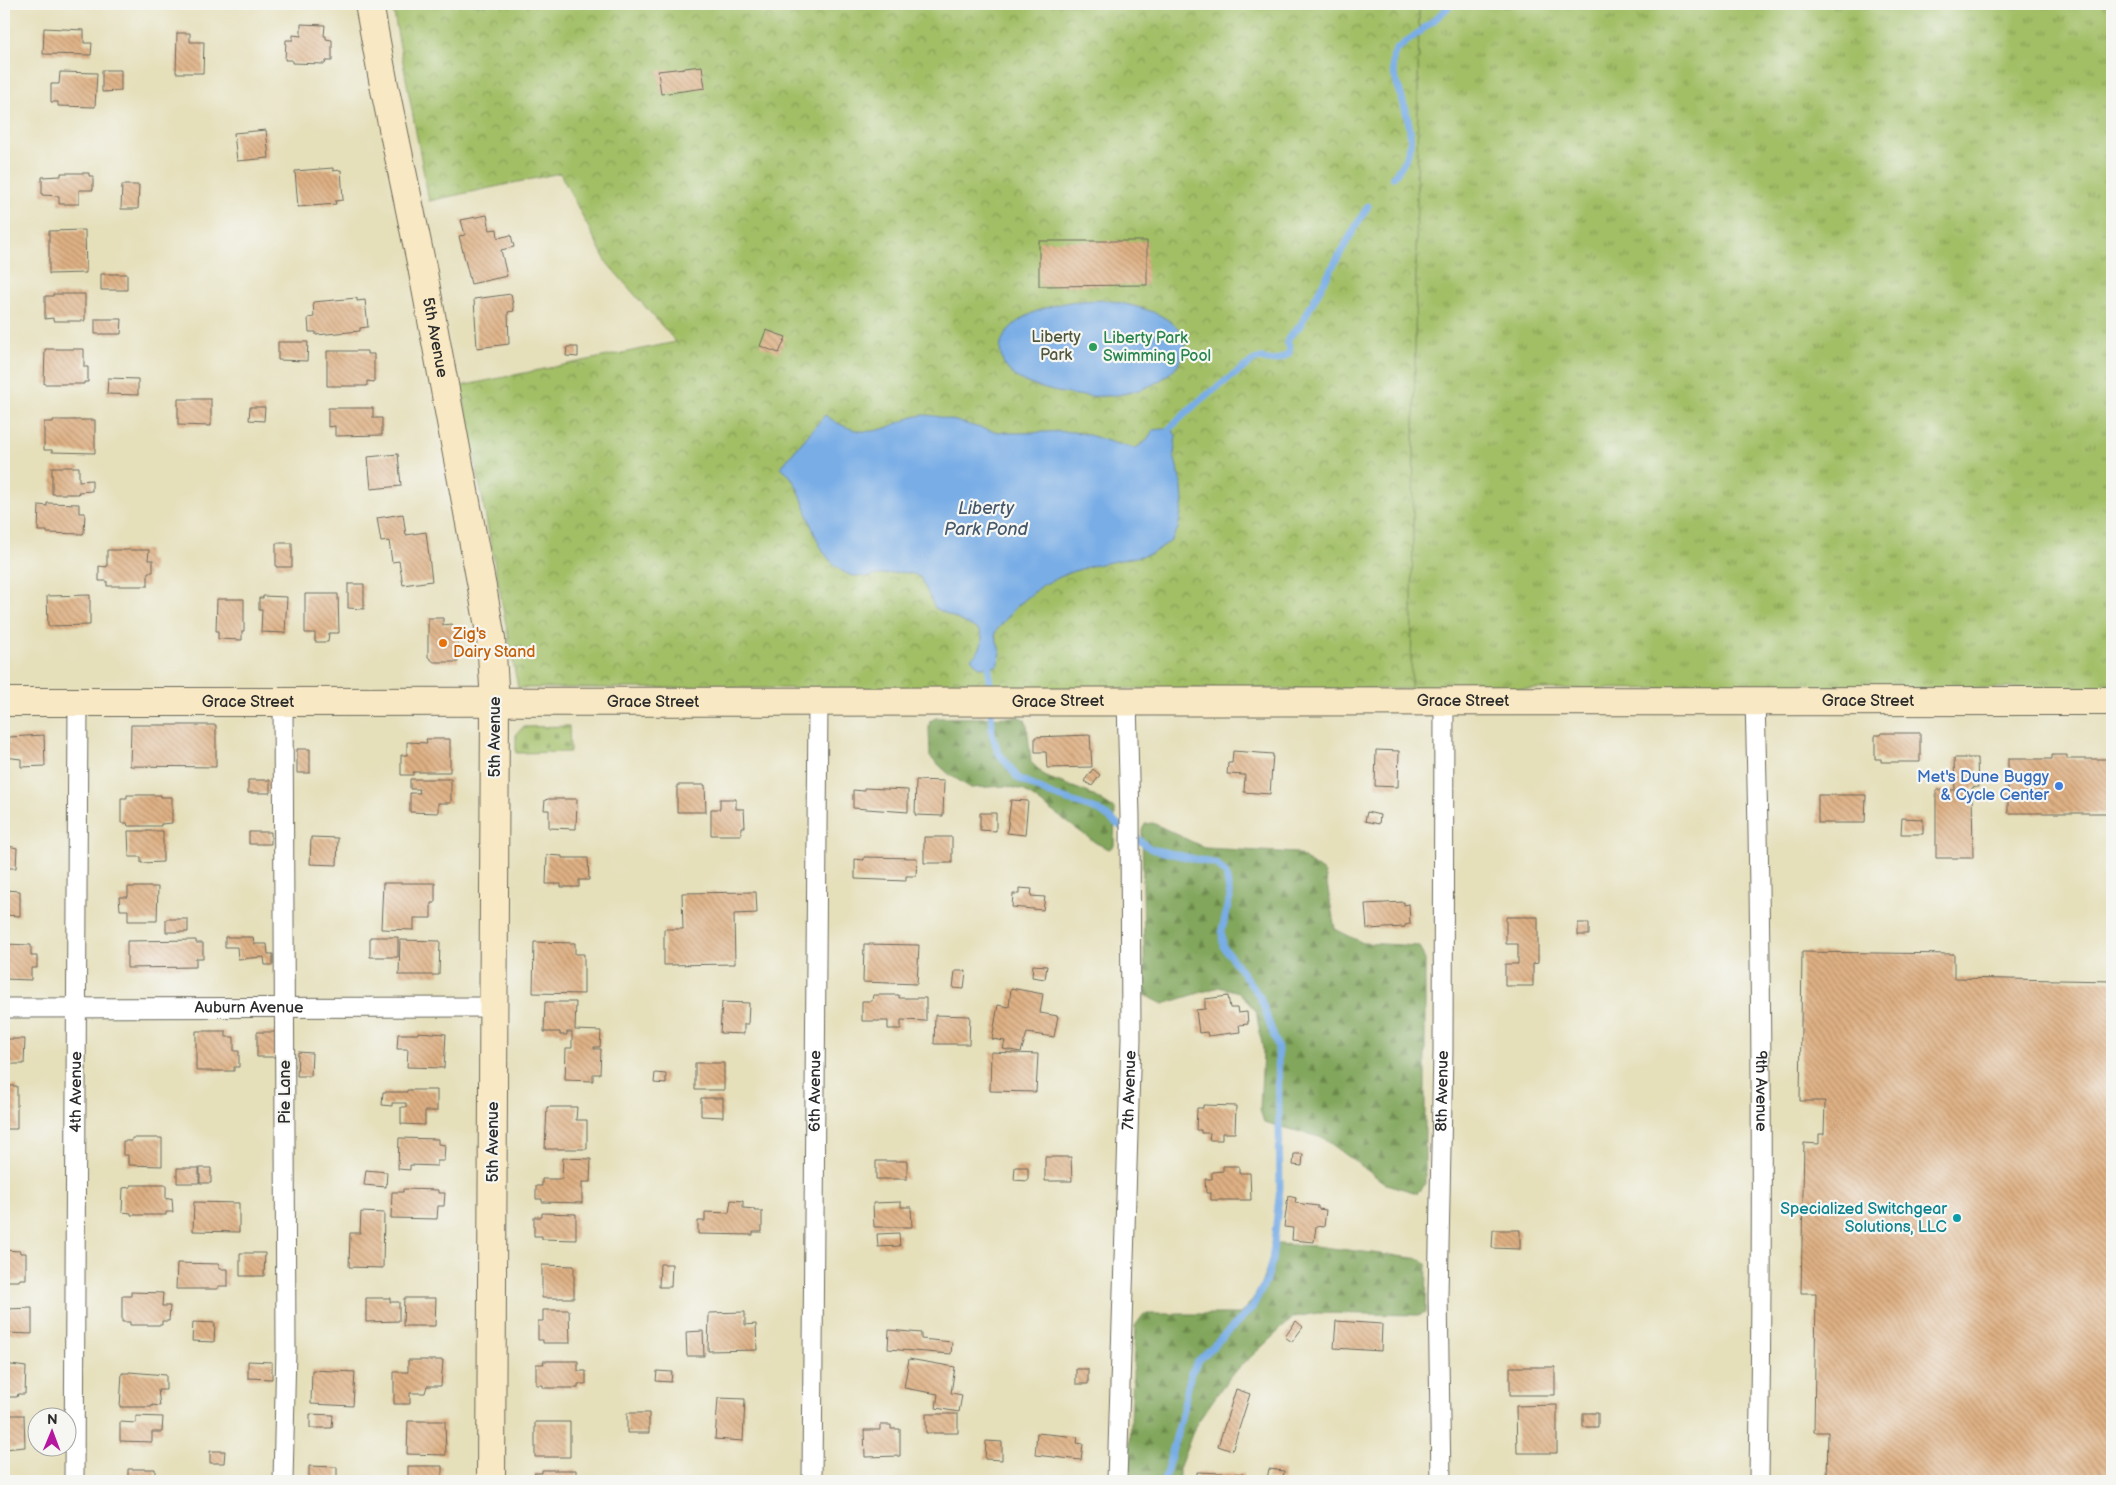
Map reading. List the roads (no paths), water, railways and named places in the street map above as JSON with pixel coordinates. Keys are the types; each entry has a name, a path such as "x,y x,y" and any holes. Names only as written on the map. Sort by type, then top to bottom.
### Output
{"street":[{"name":"5th Avenue","path":"369,4 491,639 495,702 491,1481"},
{"name":"7th Avenue","path":"1117,1480 1131,1039 1130,817 1127,701"},
{"name":"8th Avenue","path":"1441,1481 1438,1296 1444,1052 1444,701"},
{"name":"9th Avenue","path":"1755,701 1761,923 1762,1333 1759,1481"},
{"name":"Grace Street","path":"4,702 2112,701"},
{"name":"4th Avenue","path":"74,1481 78,702"},
{"name":"Pie Lane","path":"283,702 286,1349 283,1481"},
{"name":"6th Avenue","path":"812,1481 818,702"},
{"name":"Auburn Avenue","path":"4,1008 494,1007"}],"water":[{"name":"Liberty Park Swimming Pool","path":"1107,300 1139,307 1154,313 1168,320 1179,329 1184,339 1185,349 1182,358 1168,375 1158,382 1133,392 1104,396 1075,395 1032,385 1010,372 1004,364 1001,347 1004,337 1020,320 1055,305 1075,301"},
{"name":"Liberty Park Pond","path":"825,415 833,421 858,431 884,429 913,417 926,415 1003,432 1081,433 1136,448 1146,441 1153,430 1170,428 1176,435 1174,455 1182,487 1183,501 1178,529 1171,541 1151,554 1091,566 1071,572 1043,585 1017,606 996,631 995,635 1001,654 997,666 979,667 971,658 981,646 982,638 979,630 935,608 920,577 911,573 901,572 861,577 851,575 842,571 830,560 821,547 798,489 791,477 781,467"}],"waterway":[{"path":"1393,177 1407,156 1410,147 1408,118 1393,67 1396,50 1452,4"},
{"path":"1170,428 1199,401 1254,360 1261,358 1276,360 1289,353 1288,339 1301,324 1368,206"},
{"path":"989,666 990,695"},
{"path":"991,706 992,734 998,752 1018,778 1050,794 1100,811 1151,849 1217,864 1226,874 1230,897 1222,930 1223,946 1260,997 1278,1048 1280,1188 1272,1261 1267,1279 1252,1308 1199,1360 1191,1373 1164,1481"}],"place":[{"name":"Liberty Park Swimming Pool","path":"1093,347"},
{"name":"Zig's Dairy Stand","path":"443,643"},
{"name":"Met's Dune Buggy & Cycle Center","path":"2059,786"},
{"name":"Specialized Switchgear Solutions, LLC","path":"1957,1218"}],"park label":[{"name":"Liberty Park","path":"1056,346"}]}
